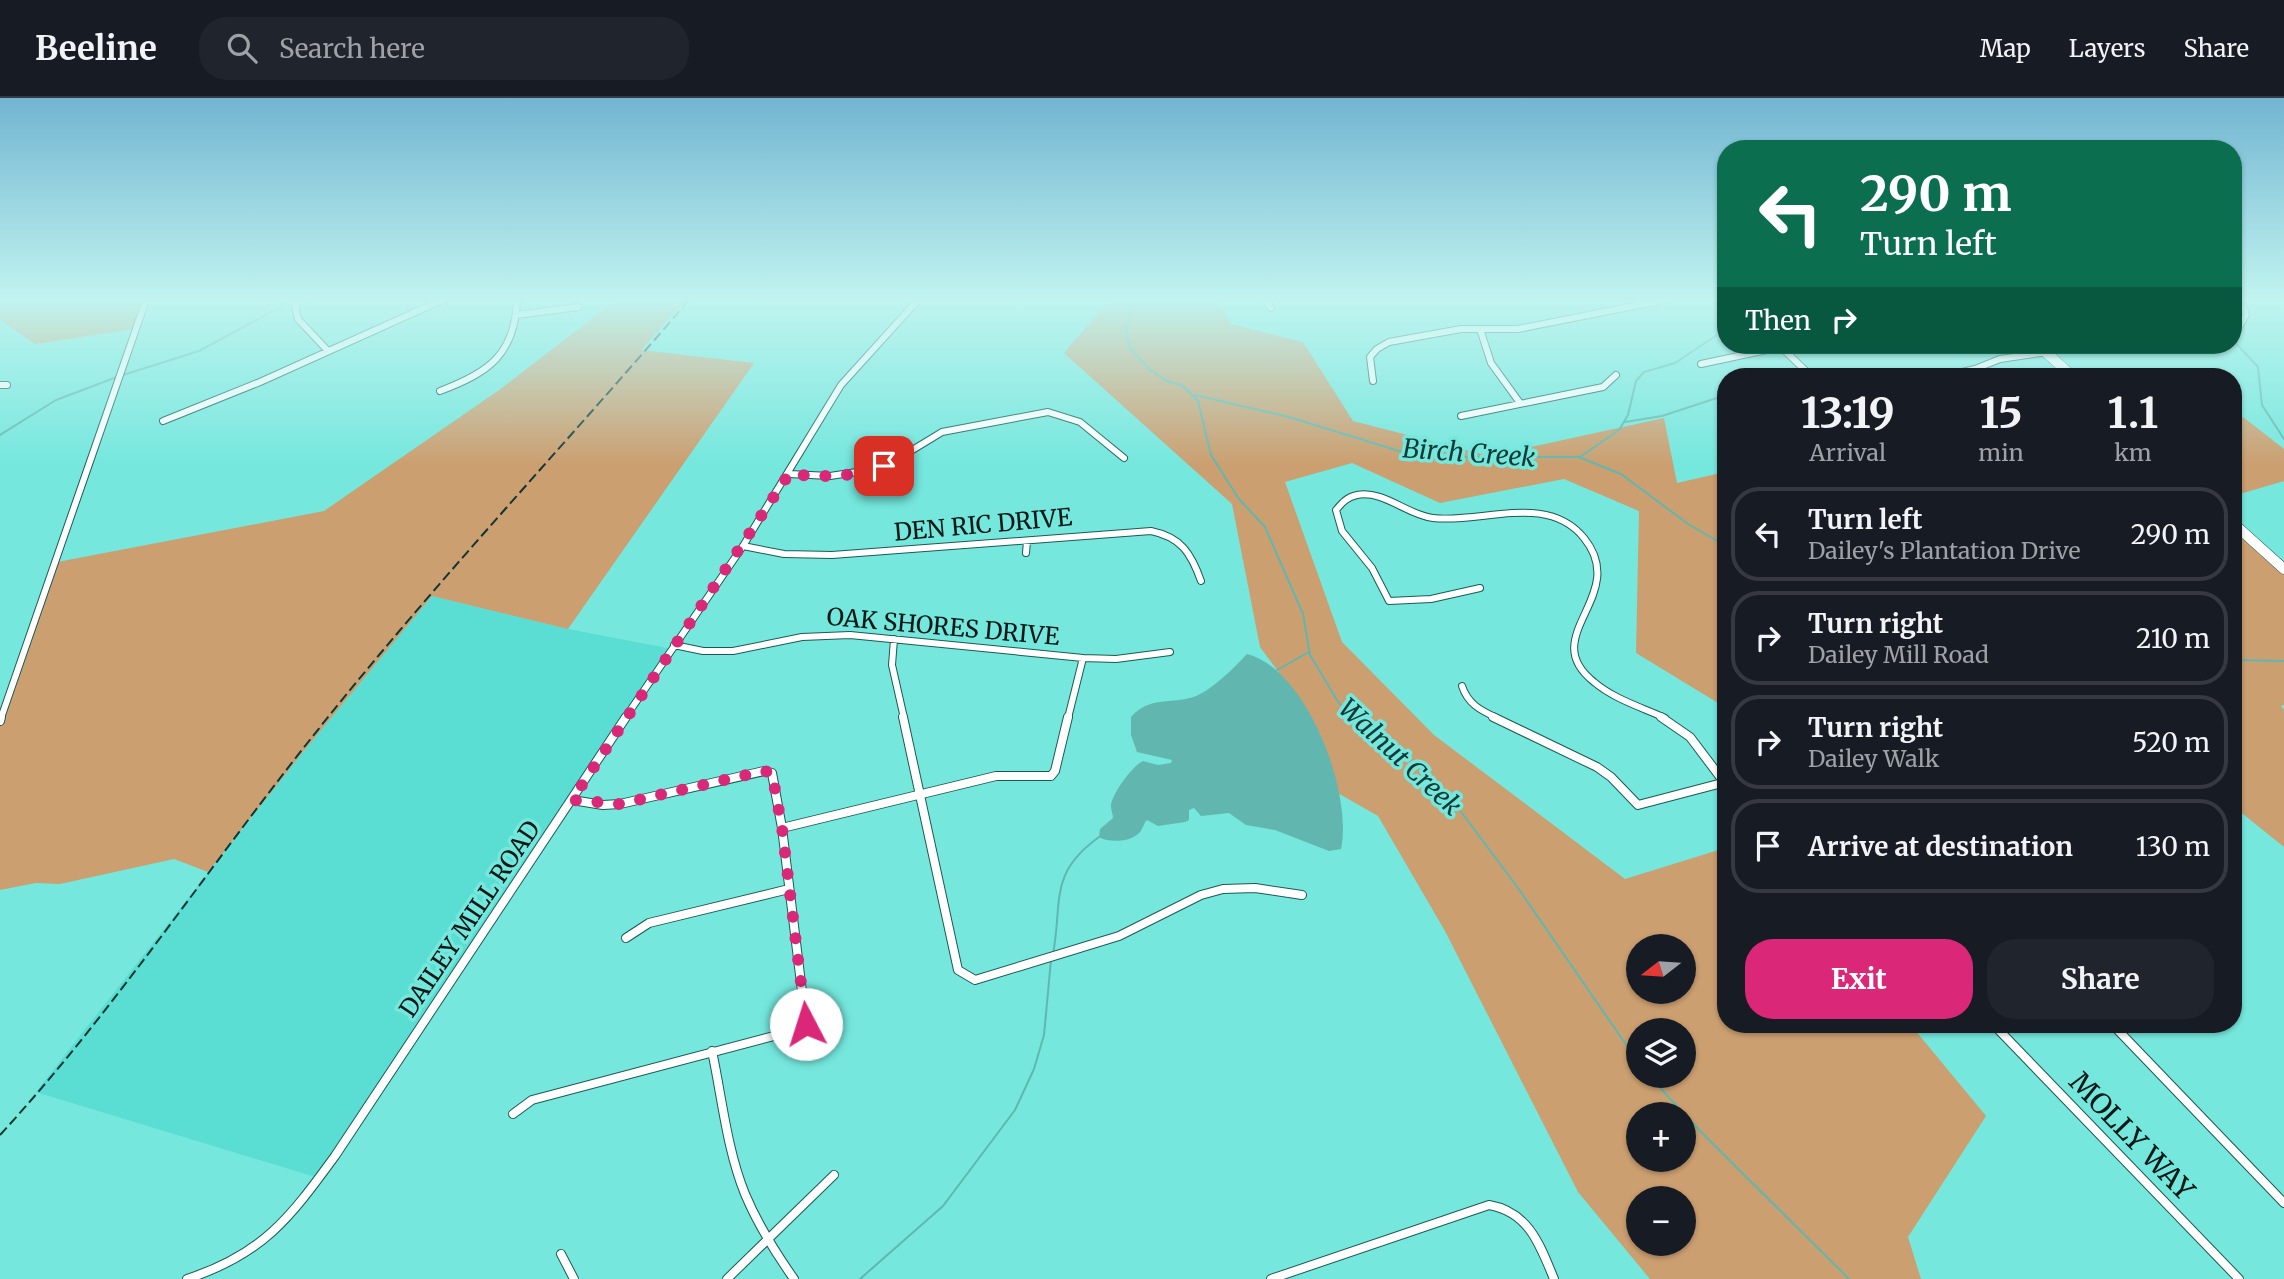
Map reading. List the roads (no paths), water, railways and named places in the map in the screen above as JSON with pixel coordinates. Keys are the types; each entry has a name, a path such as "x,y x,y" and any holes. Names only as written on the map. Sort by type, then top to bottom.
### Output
{"main road":[{"path":"2056,355 2071,368"},
{"path":"2242,521 2284,559"},
{"path":"2242,531 2284,569"}],"street":[{"path":"0,721 127,355"},
{"path":"163,421 318,355"},
{"path":"440,391 466,382 492,367 501,355"},
{"name":"DAILEY MILL ROAD","path":"187,1279 219,1270 237,1261 287,1222 335,1156 674,645 743,547 841,385 868,355"},
{"path":"1372,355 1369,362 1373,381"},
{"path":"1488,355 1491,363 1521,403"},
{"path":"1701,364 1740,355"},
{"path":"1789,355 1802,368"},
{"path":"1978,368 2017,355"},
{"path":"1461,416 1602,387 1616,375"},
{"path":"789,474 831,476 871,471 899,458 926,438 942,432 1048,412 1062,412 1074,417 1124,458"},
{"path":"1480,588 1431,599 1389,601 1372,568 1342,531 1336,510 1349,498 1372,495 1382,497 1417,515 1433,518 1540,513 1555,514 1569,521 1582,533 1590,546 1598,579 1592,603 1573,639 1573,654 1578,667 1592,682 1675,724 1694,739 1717,771"},
{"name":"DEN RIC DRIVE","path":"743,547 783,554 832,555 1138,531 1164,533 1177,538 1185,546 1201,581"},
{"path":"1026,553 1027,541"},
{"name":"OAK SHORES DRIVE","path":"674,645 703,651 733,651 803,637 849,635 1083,658 1170,652"},
{"path":"894,639 892,664 958,970 965,977 975,980 1119,936 1202,895 1223,889 1255,888 1302,895"},
{"path":"782,828 996,776 1051,776 1055,771 1083,658"},
{"path":"1462,686 1466,698 1478,709 1597,767 1611,777 1638,805 1717,784"},
{"path":"513,1114 532,1100 789,1032 806,1024 775,777 769,771 620,804 572,800"},
{"path":"625,938 649,923 789,889"},
{"name":"MOLLY WAY","path":"2002,1033 2239,1279"},
{"path":"2121,1033 2284,1203"},
{"path":"712,1051 735,1164 745,1194 768,1241 794,1279"},
{"path":"727,1279 834,1175"},
{"path":"1271,1279 1489,1205 1503,1206 1524,1220 1554,1279"},
{"path":"561,1254 574,1279"}],"water":[{"path":"1247,654 1269,664 1289,683 1321,736 1340,797 1343,825 1341,849 1329,851 1275,830 1246,825 1229,813 1201,816 1194,808 1189,810 1189,820 1185,822 1158,826 1147,820 1140,832 1130,839 1113,841 1099,837 1100,829 1113,818 1111,807 1114,796 1134,768 1143,761 1158,765 1171,763 1172,760 1137,752 1131,735 1131,717 1138,710 1154,703 1187,699 1203,693"}],"waterway":[{"path":"123,375 186,355"},
{"name":"Walnut Creek","path":"1136,355 1149,369 1165,380 1183,386 1198,401 1211,455 1239,499 1265,527 1303,614 1310,655 1337,700 1352,719 1417,766 1456,805 1518,888 1626,1045"},
{"path":"1580,457 1619,430 1628,415 1636,381 1644,372 1675,363 1687,355"},
{"path":"2247,355 2258,367 2262,405 2284,439"},
{"path":"0,435 56,400 117,377"},
{"name":"Birch Creek","path":"1195,395 1289,417 1399,451 1451,457 1579,457 1621,474 1688,524 1717,541"},
{"path":"1625,422 1662,416 1717,398"},
{"path":"1277,670 1309,652"},
{"name":"Birch Creek","path":"2242,660 2284,661"},
{"path":"1053,954 1065,876 1083,850 1099,837"},
{"path":"860,1279 943,1206 1015,1110 1034,1069 1044,1035 1051,960"},
{"name":"Walnut Creek","path":"1660,1088 1849,1279"}],"railway":[{"path":"0,1135 120,991 270,790 355,684 641,355"}]}
